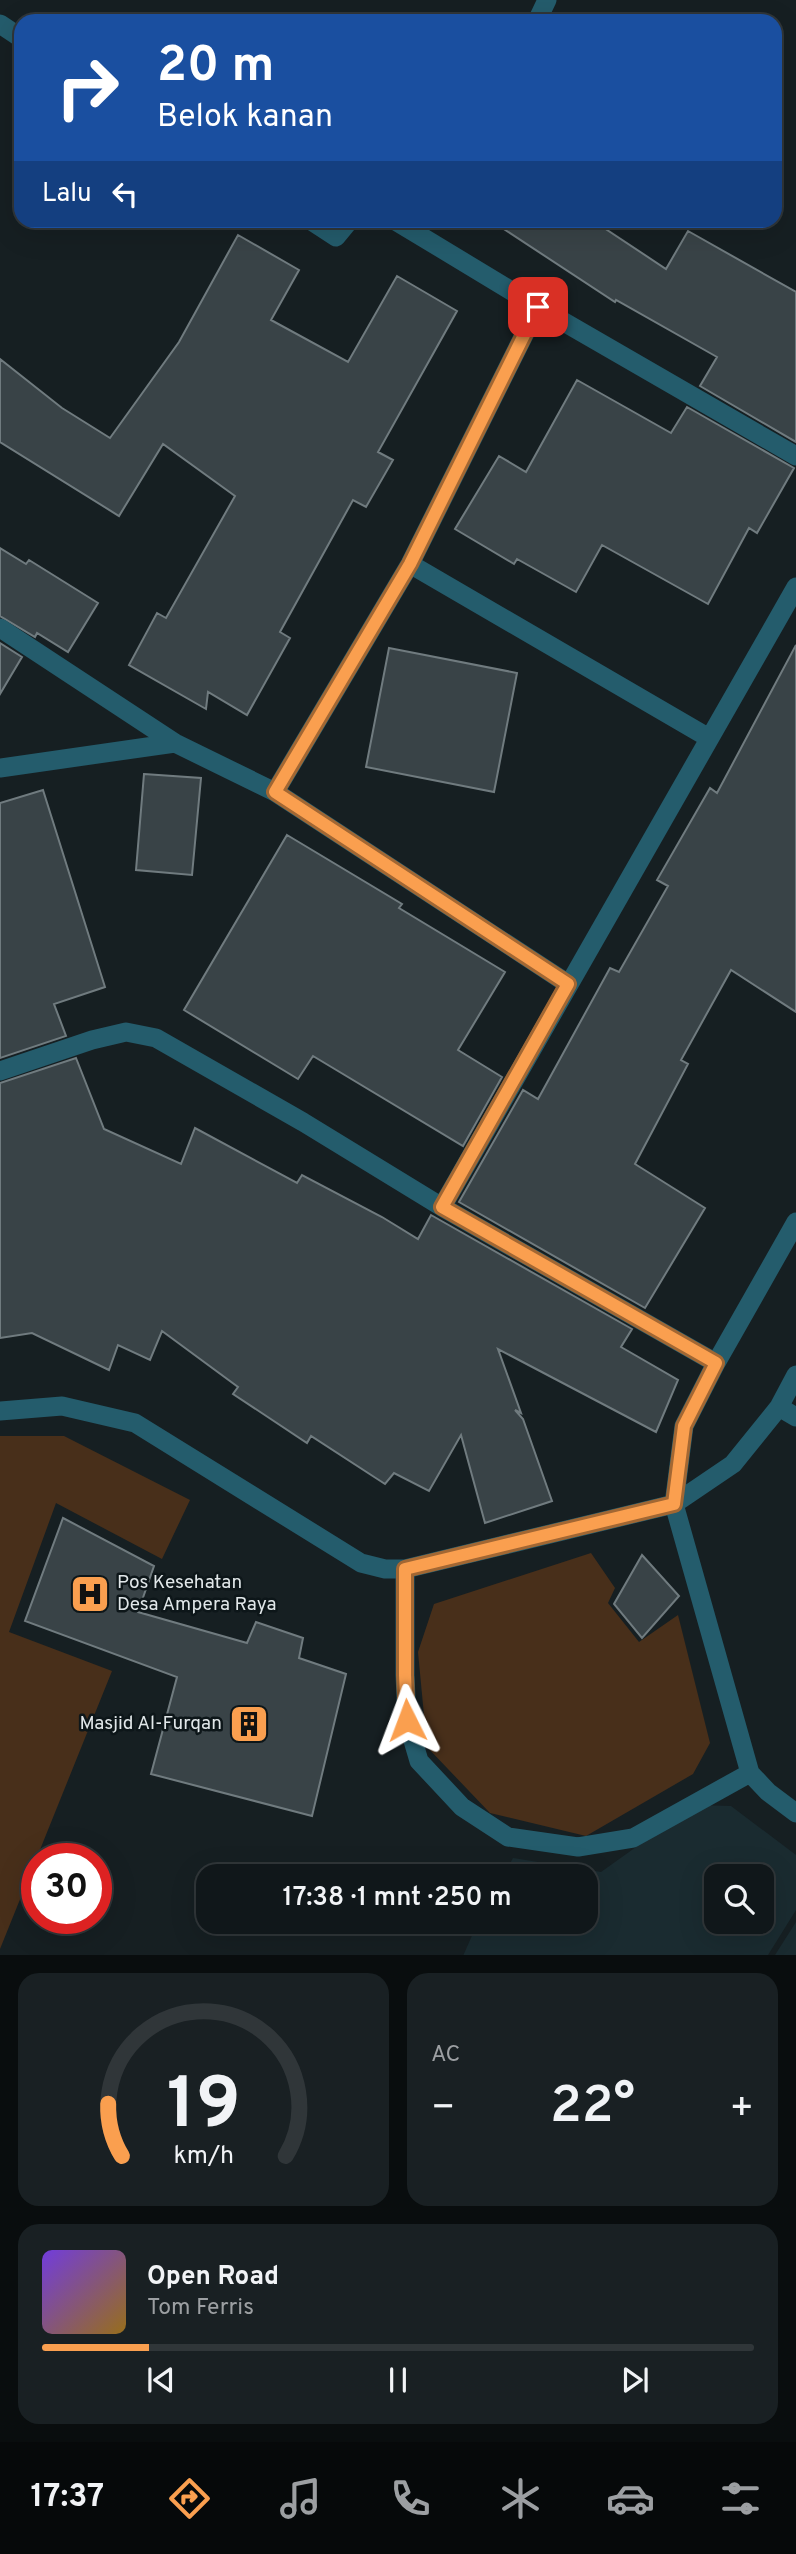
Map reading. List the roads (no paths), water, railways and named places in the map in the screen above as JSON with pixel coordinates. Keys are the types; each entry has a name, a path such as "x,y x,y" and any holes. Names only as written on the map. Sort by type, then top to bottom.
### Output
{"street":[{"path":"322,228 336,237 343,228"},
{"path":"407,228 796,456"},
{"path":"275,792 410,564 538,307"},
{"path":"410,564 709,738"},
{"path":"442,1207 796,587"},
{"path":"0,628 175,743 275,792 568,984"},
{"path":"0,768 175,743"},
{"path":"0,1071 92,1040 126,1032 156,1038 303,1122 442,1207 716,1363"},
{"path":"796,1222 716,1363 684,1426 674,1504 750,1773 768,1792 796,1813"},
{"path":"0,1411 62,1406 135,1423 361,1563 385,1569 405,1569 674,1504 733,1464 779,1407 796,1376"},
{"path":"779,1407 796,1417"},
{"path":"405,1569 407,1720 419,1761 462,1807 508,1837 578,1847 633,1838 750,1773"}],"place":[{"name":"Pos Kesehatan Desa Ampera Raya","path":"90,1594"},
{"name":"Masjid Al-Furqan","path":"249,1724"}]}
